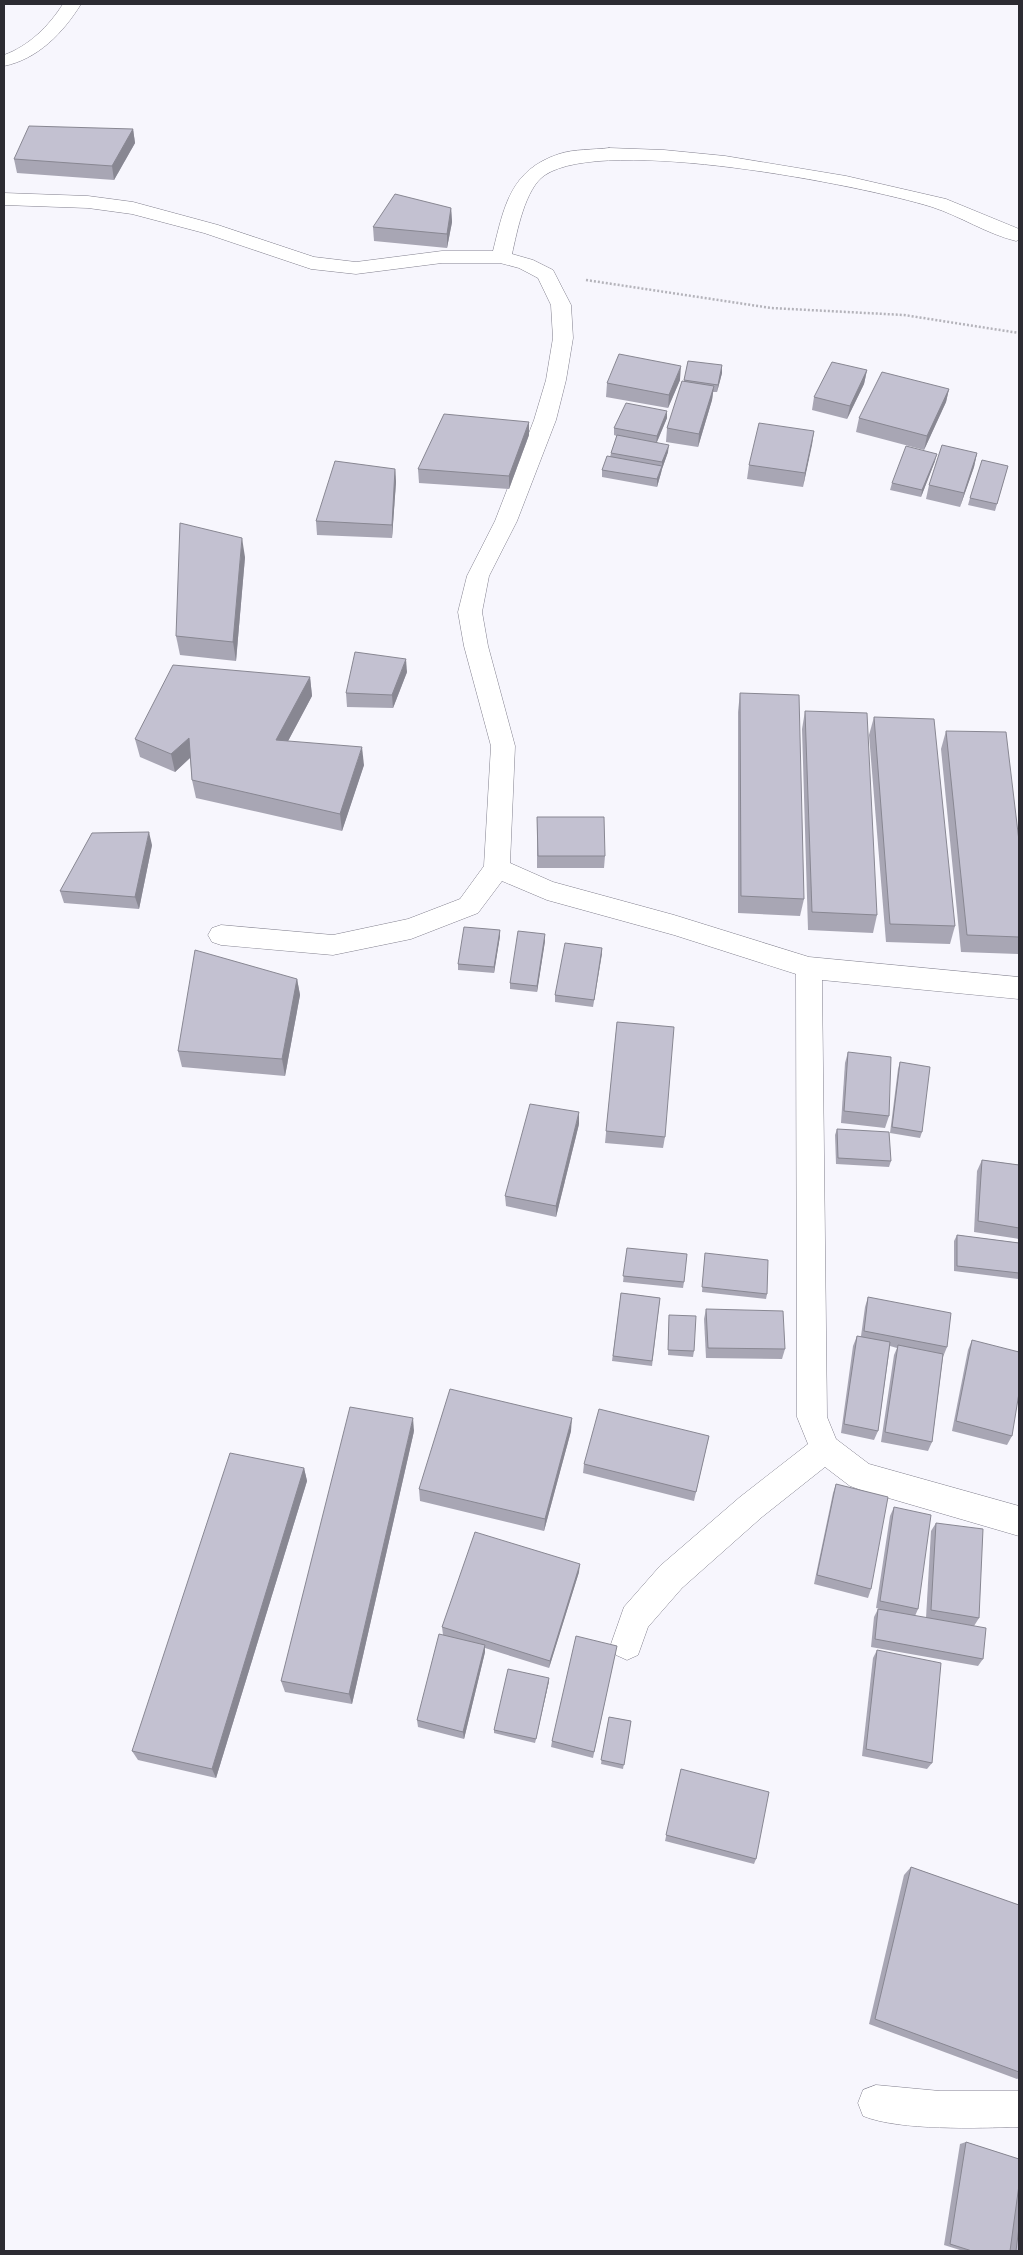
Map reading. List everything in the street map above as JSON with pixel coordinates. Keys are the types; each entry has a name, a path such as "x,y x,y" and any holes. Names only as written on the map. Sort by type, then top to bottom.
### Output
{"street":[{"path":"4,61 27,50 46,36 61,23 72,4"},
{"path":"502,257 516,205 525,186 538,170 553,160 578,155 649,154 730,162 840,178 930,200 1016,235"},
{"path":"4,199 88,202 132,208 211,229 311,263 356,268 408,263 442,257 502,257 526,264 546,274 561,305 562,338 556,380 545,420 506,521 478,576 470,612 476,646 503,746 497,868 469,906 412,929 333,945 221,935"},
{"path":"497,868 547,890 674,925 809,968 1019,988"},
{"path":"809,968 812,1417 826,1449 861,1476 1019,1521"},
{"path":"627,1644 635,1618 671,1577 751,1507 826,1449"},
{"path":"876,2103 940,2109 1019,2109"}],"path":[{"path":"546,274 771,308 904,315 1019,333"}],"building":[{"path":"29,126 133,129 112,166 14,159"},
{"path":"395,194 451,208 447,234 373,227"},
{"path":"619,354 681,366 669,395 607,383"},
{"path":"688,361 722,365 718,385 684,380"},
{"path":"832,362 867,370 850,406 814,397"},
{"path":"882,372 949,389 927,436 859,418"},
{"path":"682,381 714,386 699,434 667,428"},
{"path":"626,403 667,411 657,436 614,428"},
{"path":"444,414 529,422 509,476 418,469"},
{"path":"759,423 814,431 805,473 749,465"},
{"path":"617,435 669,445 662,462 611,453"},
{"path":"942,445 977,453 964,493 929,485"},
{"path":"906,446 937,454 922,490 892,483"},
{"path":"607,456 662,466 657,479 602,470"},
{"path":"982,460 1008,466 997,504 970,498"},
{"path":"335,461 395,469 392,525 316,521"},
{"path":"180,523 242,538 233,642 176,636"},
{"path":"355,652 406,659 392,695 346,693"},
{"path":"173,665 310,677 276,740 362,747 340,814 192,780 189,738 171,754 135,739"},
{"path":"740,693 799,695 804,899 741,896"},
{"path":"805,711 867,713 877,915 812,912"},
{"path":"874,717 934,719 955,926 890,924"},
{"path":"946,731 1006,732 1019,841 1019,937 967,935"},
{"path":"537,817 604,817 605,856 538,856"},
{"path":"149,832 135,897 60,891 92,833"},
{"path":"464,927 500,930 494,967 458,964"},
{"path":"518,931 545,934 537,986 510,983"},
{"path":"565,943 602,948 594,1000 555,995"},
{"path":"195,950 297,979 282,1059 178,1051"},
{"path":"617,1022 674,1027 665,1137 606,1131"},
{"path":"848,1052 891,1057 889,1116 844,1111"},
{"path":"900,1062 930,1067 922,1132 892,1127"},
{"path":"530,1104 579,1112 556,1206 505,1196"},
{"path":"837,1129 889,1132 891,1161 838,1158"},
{"path":"982,1160 1019,1165 1019,1228 978,1221"},
{"path":"957,1235 1019,1243 1019,1273 957,1266"},
{"path":"627,1248 687,1254 684,1282 623,1276"},
{"path":"705,1253 768,1260 767,1294 702,1287"},
{"path":"621,1293 660,1298 652,1361 613,1356"},
{"path":"868,1297 951,1313 947,1347 864,1331"},
{"path":"706,1309 783,1311 785,1349 708,1348"},
{"path":"669,1315 696,1316 694,1351 668,1350"},
{"path":"857,1336 890,1342 878,1431 844,1424"},
{"path":"972,1340 1019,1352 1019,1393 1012,1436 956,1421"},
{"path":"898,1345 943,1354 932,1442 885,1432"},
{"path":"450,1389 572,1418 545,1519 419,1489"},
{"path":"350,1407 413,1418 349,1694 281,1681"},
{"path":"599,1409 709,1436 696,1492 584,1464"},
{"path":"230,1453 304,1468 212,1769 132,1751"},
{"path":"836,1484 888,1497 871,1589 817,1575"},
{"path":"894,1507 931,1515 918,1609 880,1601"},
{"path":"936,1523 983,1529 979,1618 931,1610"},
{"path":"475,1532 580,1564 550,1661 442,1627"},
{"path":"878,1609 986,1628 983,1659 875,1639"},
{"path":"439,1634 485,1645 463,1732 417,1720"},
{"path":"576,1636 617,1646 594,1752 552,1741"},
{"path":"877,1650 941,1663 932,1763 866,1749"},
{"path":"508,1669 549,1678 536,1739 494,1730"},
{"path":"609,1717 631,1721 624,1765 601,1760"},
{"path":"681,1769 769,1792 756,1859 666,1835"},
{"path":"911,1867 1019,1905 1019,2072 875,2019"},
{"path":"966,2142 1019,2159 1019,2185 1010,2251 972,2251 950,2244"},
{"path":"1019,2227 1019,2251 1016,2251"}]}
